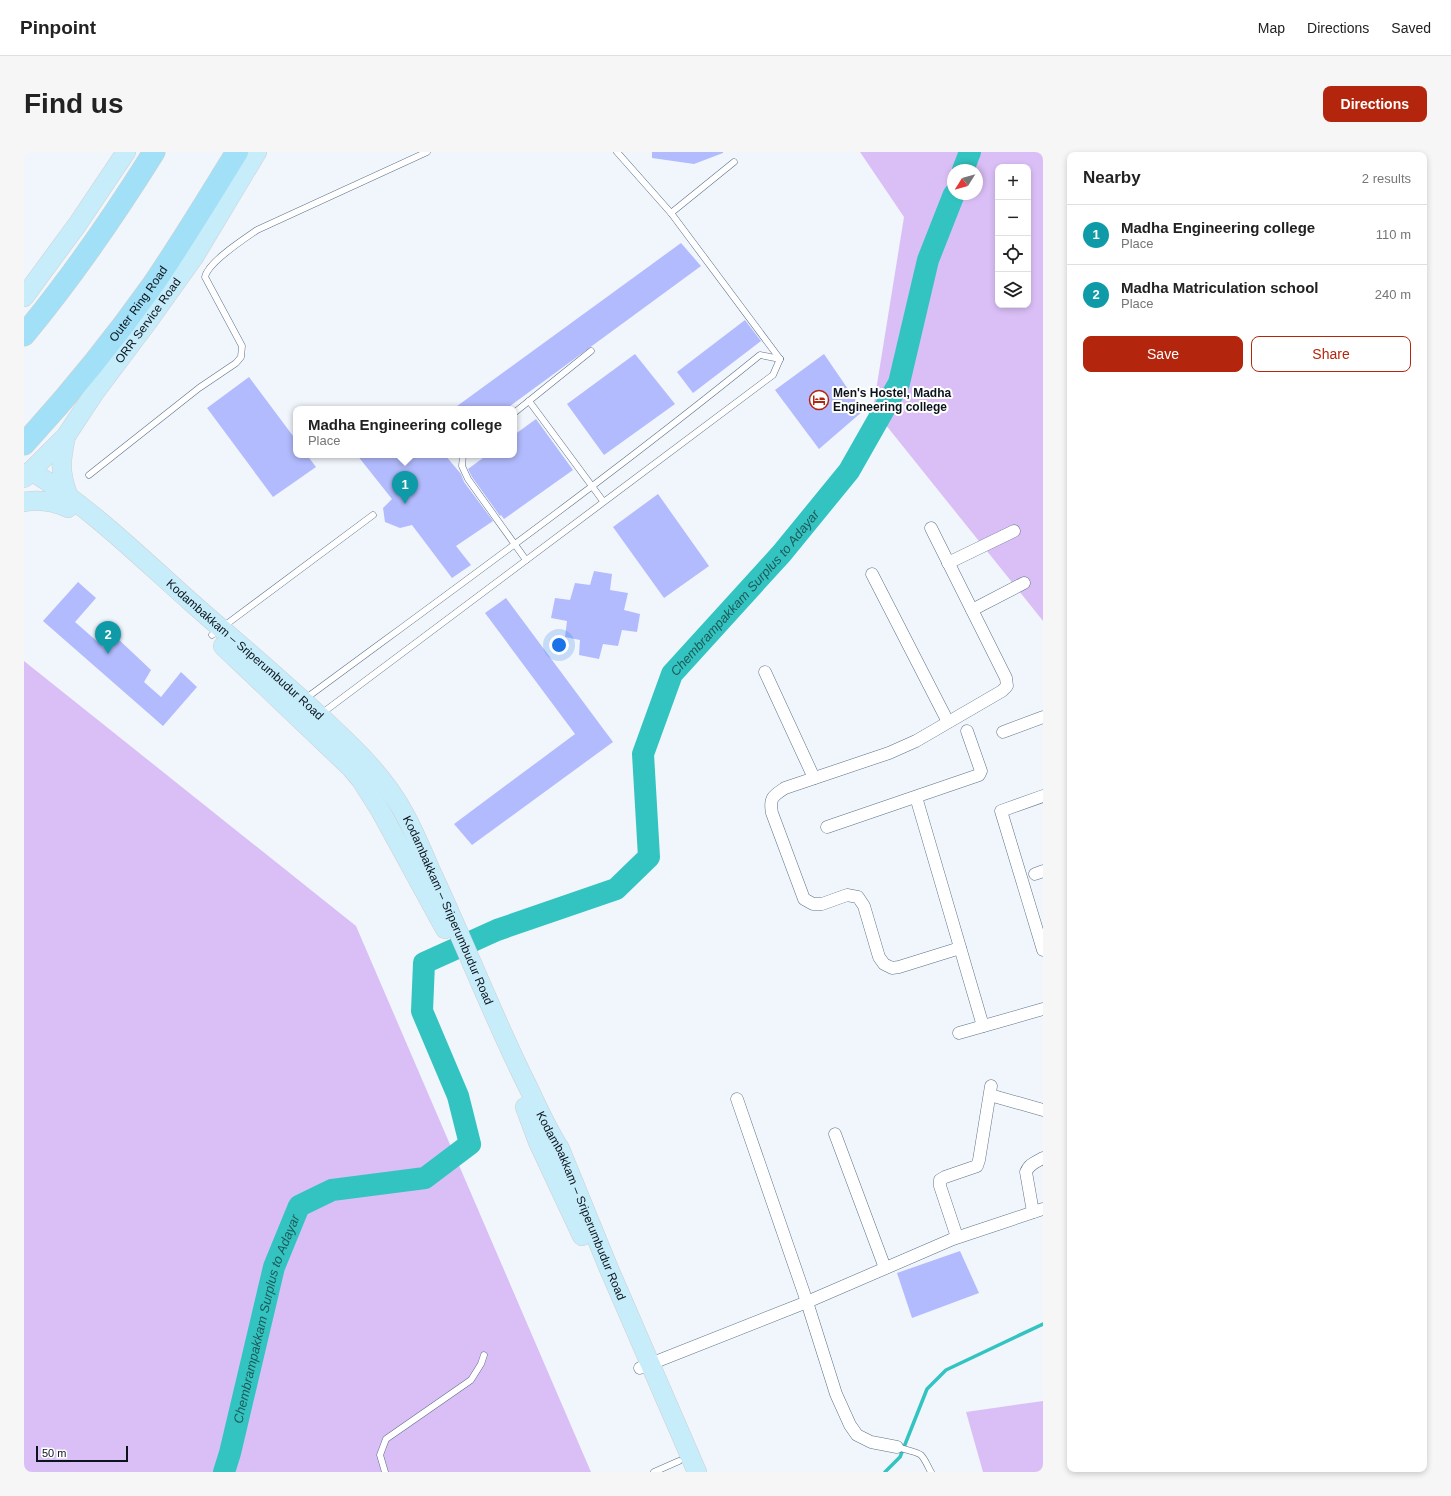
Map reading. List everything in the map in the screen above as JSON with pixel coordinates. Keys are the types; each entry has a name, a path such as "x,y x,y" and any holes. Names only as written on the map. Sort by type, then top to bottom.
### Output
{"highway":[{"path":"24,335 89,251 154,152"},
{"name":"Outer Ring Road","path":"24,444 87,371 136,309 185,237 236,152"}],"main road":[{"path":"24,297 77,225 126,152"},
{"name":"ORR Service Road","path":"26,471 66,436 95,392 194,258 257,152"},
{"path":"24,502 46,500 56,503 68,502 61,473 61,464 66,436"},
{"name":"Kodambakkam – Sriperumbudur Road","path":"26,471 46,488 68,502 216,632 312,720 363,757 394,796 405,814 460,948 551,1135 560,1149 609,1269 681,1467"},
{"name":"Kodambakkam – Sriperumbudur Road","path":"645,1367 697,1472"}],"street":[{"path":"931,528 1006,678 1008,686 1002,691 916,741 889,753 785,788 774,795 770,803 772,813 804,899 813,904 822,904 847,895 858,897 864,906 878,957 884,964 892,968 899,967 960,948"},
{"path":"948,563 1014,531"},
{"path":"872,574 948,722"},
{"path":"972,610 1024,582"},
{"path":"765,672 814,778"},
{"path":"1003,732 1043,717"},
{"path":"827,827 979,775 981,770 967,731"},
{"path":"1043,796 1001,812 1043,950"},
{"path":"916,797 983,1026"},
{"path":"959,1032 1043,1009"},
{"path":"957,1238 940,1186 940,1180 977,1166 980,1160 990,1091 1043,1110"},
{"path":"737,1099 807,1302 836,1394 850,1425 857,1435 871,1442 902,1449"},
{"path":"835,1134 885,1268"},
{"path":"645,1367 807,1302 957,1238 1038,1210 1026,1172 1034,1162 1043,1158"}],"lane":[{"path":"88,475 199,388 236,363 241,356 242,346 205,278 209,269 236,244 258,230 427,152"},
{"path":"617,152 671,213 780,359"},
{"path":"671,213 734,162"},
{"path":"517,411 591,351"},
{"path":"297,705 688,414 760,355 780,359"},
{"path":"312,720 773,375 780,359"},
{"path":"529,401 603,501"},
{"path":"463,458 462,466 468,479 526,560"},
{"path":"216,632 373,515"},
{"path":"385,1472 380,1455 386,1439 471,1380 481,1364 484,1355"},
{"path":"902,1449 921,1455 931,1472"},
{"path":"654,1472 681,1467"}],"shaded area":[{"path":"860,152 1043,152 1043,621 873,409 904,217"},
{"path":"24,661 356,926 591,1472 24,1472"},
{"path":"1043,1401 1043,1472 983,1472 966,1412"}],"building":[{"path":"652,152 723,153 694,164 652,158"},
{"path":"681,243 701,266 510,406 457,406"},
{"path":"745,320 761,341 693,393 677,372"},
{"path":"635,354 675,404 604,455 567,404"},
{"name":"Men's Hostel, Madha Engineering college","path":"824,354 863,411 819,449 775,390"},
{"path":"249,377 293,436 293,458 309,458 316,467 273,497 207,408"},
{"path":"536,419 573,470 504,519 501,515 500,516 468,469 483,458 517,458 517,433"},
{"path":"359,458 448,458 461,474 464,482 493,521 456,546 471,565 452,578 412,525 400,528 385,522 383,508 392,499"},
{"path":"658,494 709,566 664,598 613,527"},
{"path":"594,571 612,574 610,590 628,593 624,610 640,614 637,632 622,630 618,646 603,644 599,659 579,655 580,640 565,637 567,621 551,618 555,598 570,600 575,583 590,585"},
{"path":"78,582 96,598 75,622 107,650 116,637 151,670 144,682 161,697 181,672 197,687 163,726 43,621"},
{"path":"506,598 613,742 472,845 454,824 575,734 485,613"},
{"path":"960,1251 979,1293 912,1318 897,1273"}],"waterway":[{"name":"Chembrampakkam Surplus to Adayar","path":"965,164 970,152"},
{"name":"Chembrampakkam Surplus to Adayar","path":"224,1472 230,1453 274,1267 299,1206 332,1190 425,1178 470,1144 458,1096 422,1011 424,963 497,930 616,889 649,857 643,754 672,674 782,553 849,471 899,383 928,260 952,200"},
{"path":"885,1472 900,1457 927,1389 946,1370 1043,1324"}],"place":[{"name":"Men's Hostel, Madha Engineering college","path":"819,400"},
{"name":"Madha Engineering college","path":"405,504"},
{"name":"Madha Matriculation school","path":"108,654"}]}
